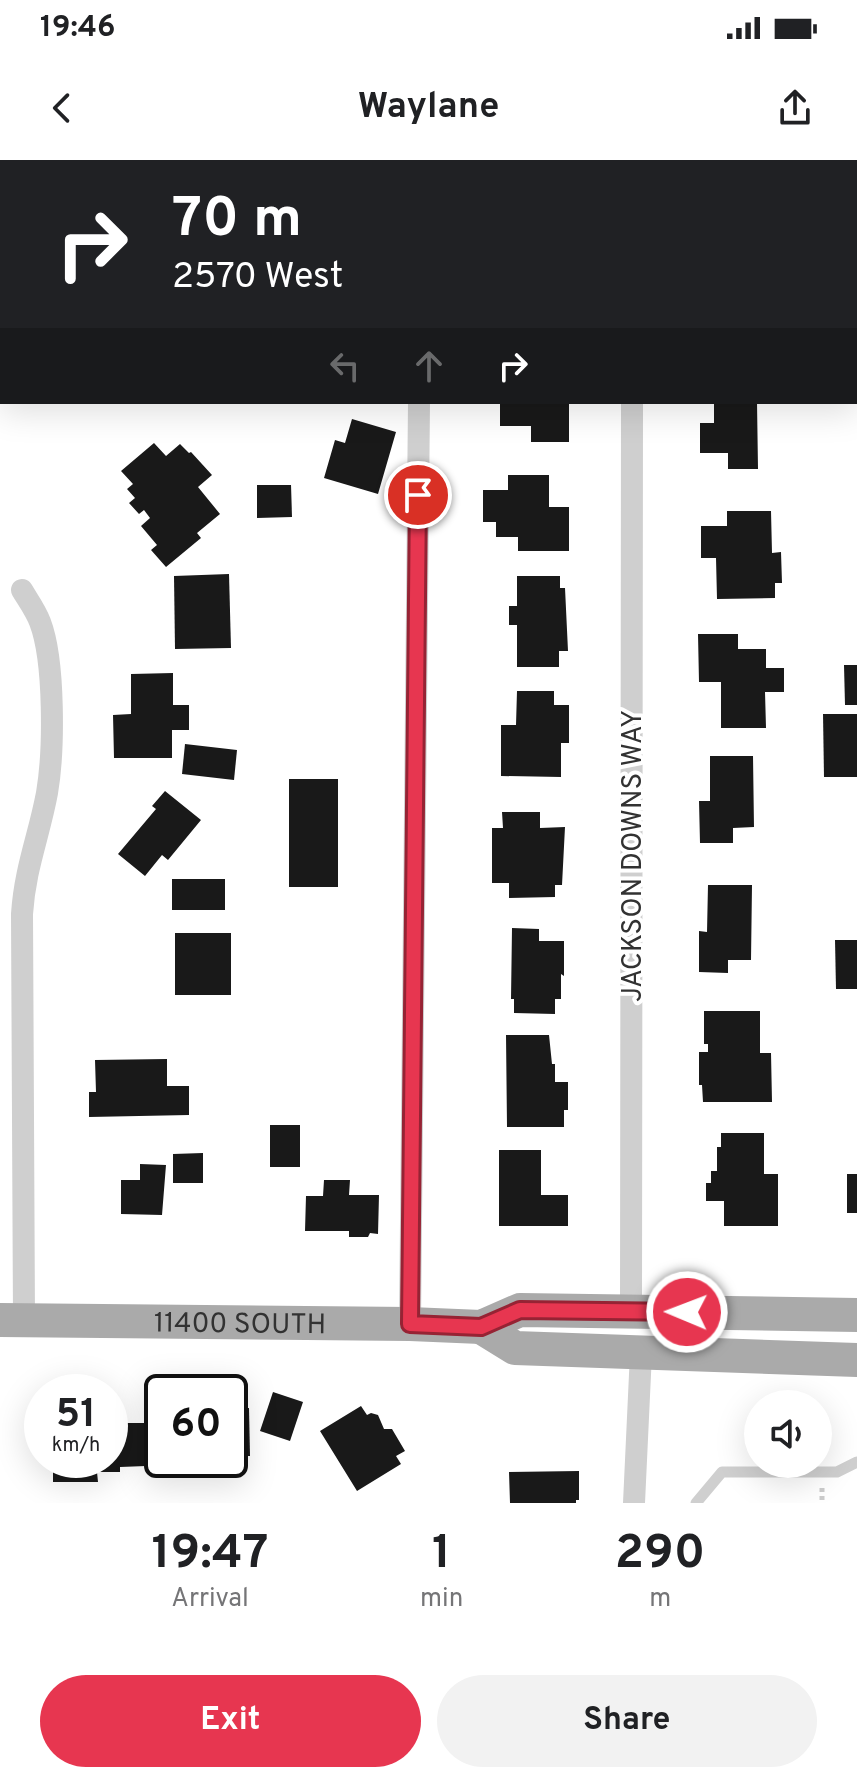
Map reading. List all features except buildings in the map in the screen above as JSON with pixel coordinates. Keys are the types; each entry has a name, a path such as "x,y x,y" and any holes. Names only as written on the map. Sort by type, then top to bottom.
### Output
{"main road":[{"name":"11400 SOUTH","path":"12,1320 481,1327 520,1310 857,1315"},
{"name":"11400 SOUTH","path":"481,1327 515,1348 857,1360"}],"street":[{"path":"410,1324 419,404"},
{"name":"JACKSON DOWNS WAY","path":"631,1310 632,404"},
{"path":"12,1320 22,914 29,856 46,796 51,738 49,655 40,621 22,590"},
{"path":"634,1503 641,1353"}],"lane":[{"path":"696,1503 722,1472 837,1472 857,1462"}],"route":[{"path":"418,495 410,1324 481,1327 520,1310 687,1312"}]}
